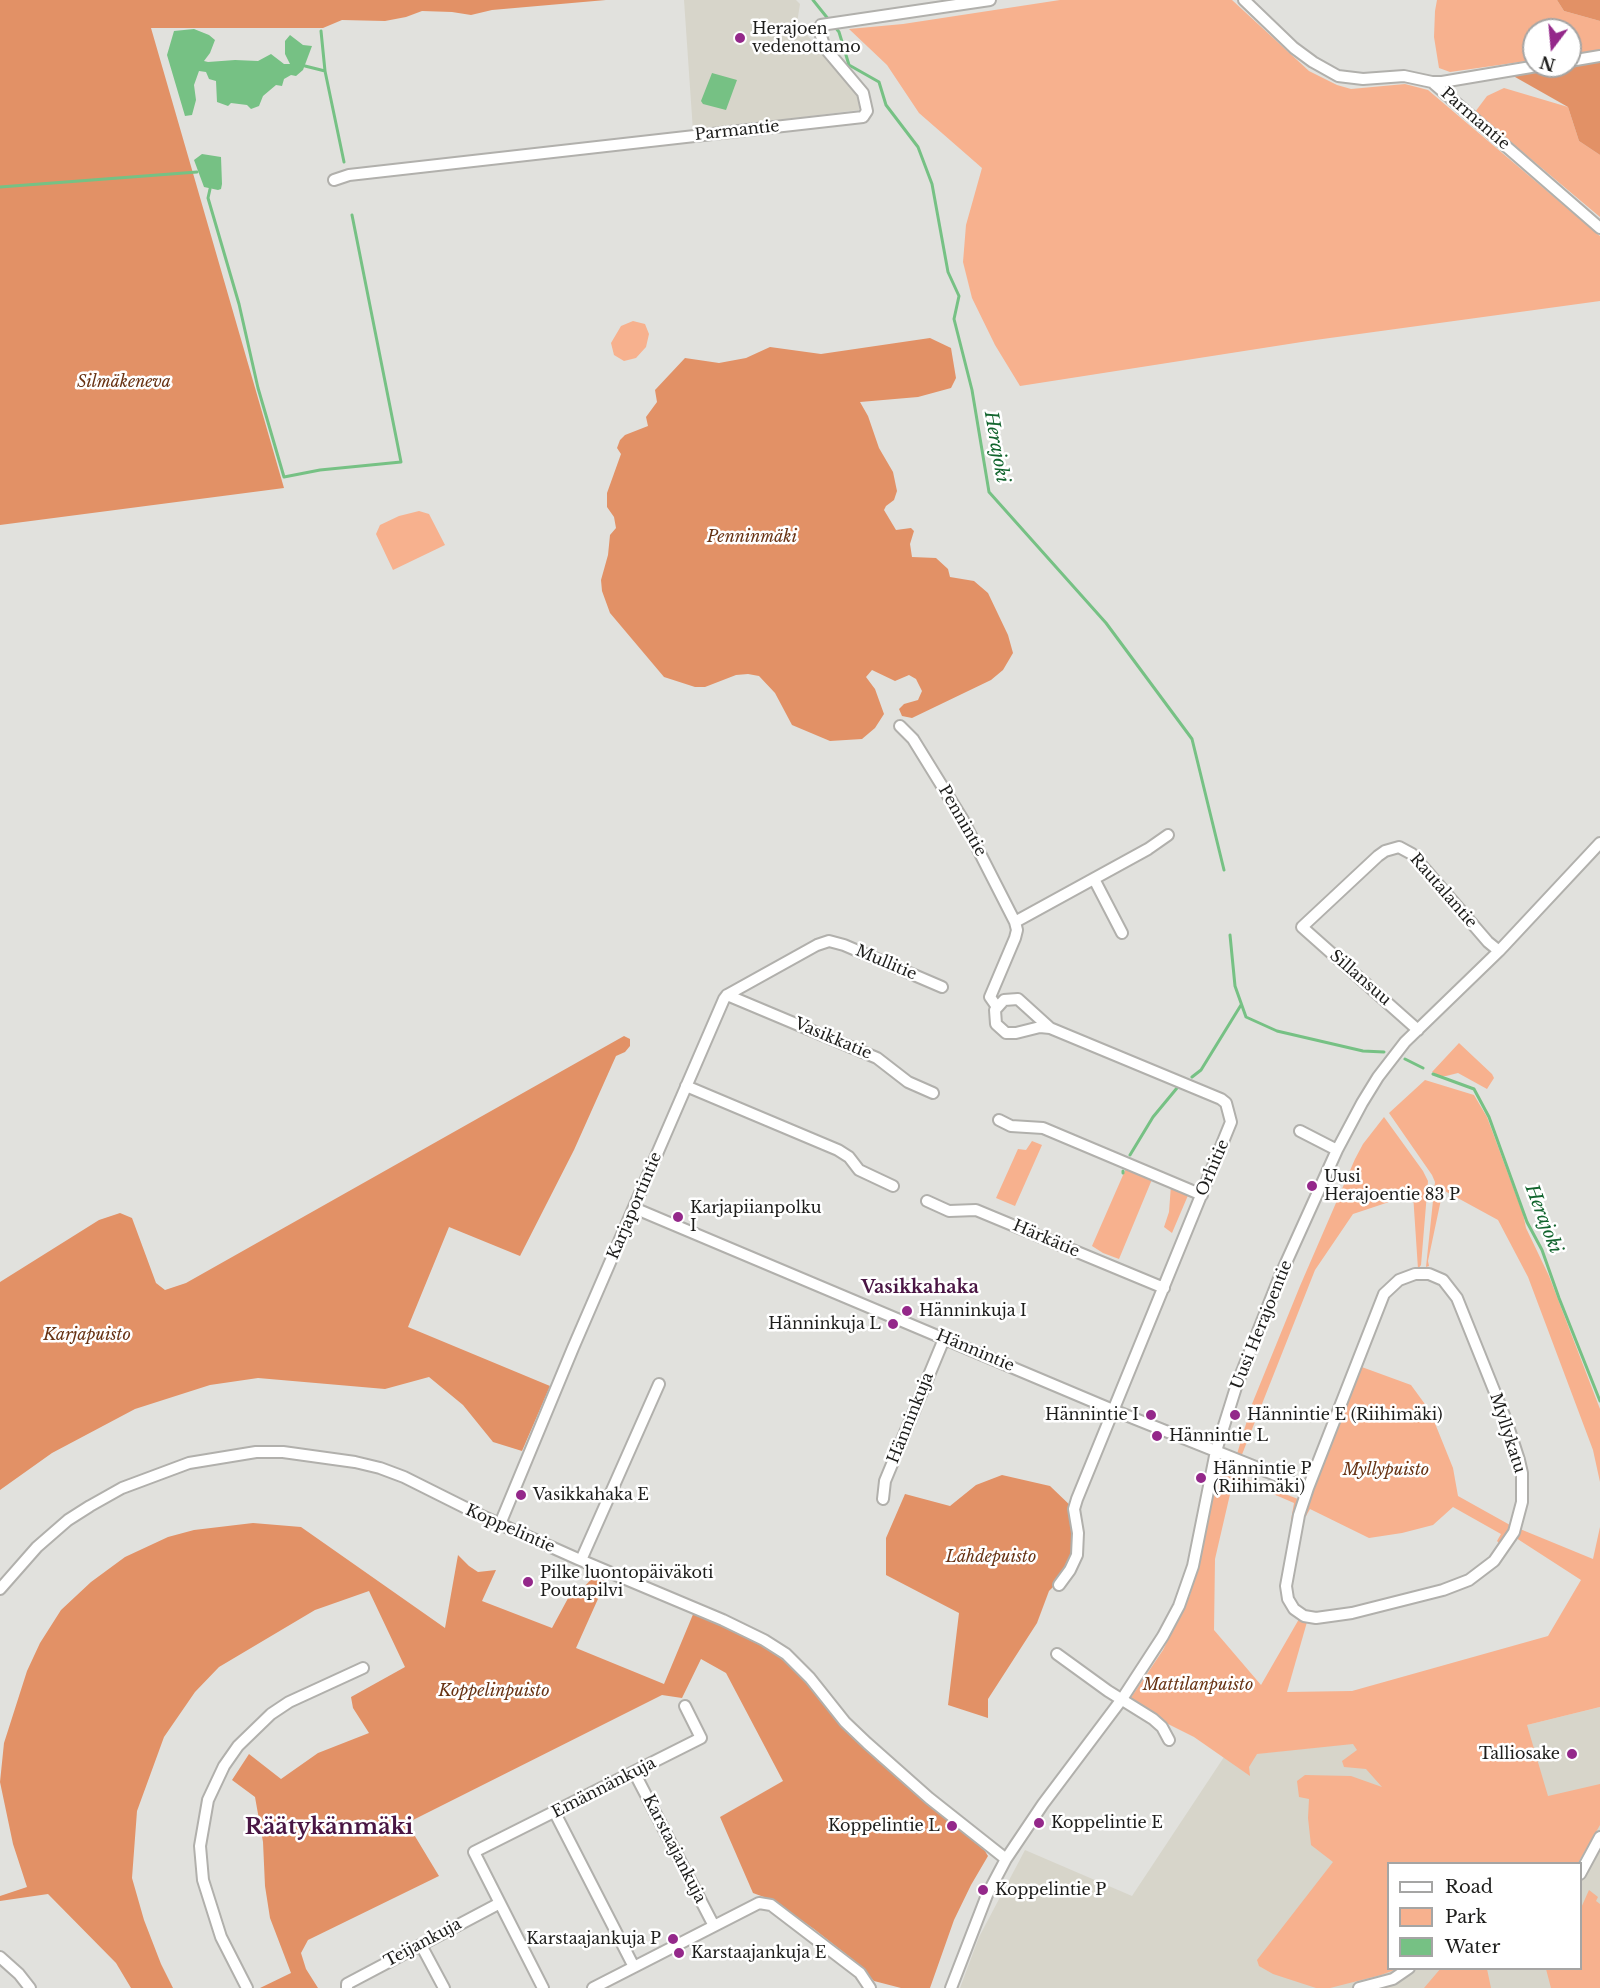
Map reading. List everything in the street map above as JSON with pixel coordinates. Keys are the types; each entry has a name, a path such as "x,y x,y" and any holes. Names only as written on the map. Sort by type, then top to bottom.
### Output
{"street":[{"name":"Parmantie","path":"334,180 349,175 862,117 867,111 863,93 825,48 821,36 821,25 990,0"},
{"name":"Parmantie","path":"1244,0 1294,48 1338,76 1363,80 1404,76 1432,82 1600,228"},
{"path":"1582,59 1600,56"},
{"path":"1432,82 1522,69"},
{"name":"Pennintie","path":"900,726 913,740 963,820 1015,922"},
{"path":"1050,1028 1006,1033 998,1027 994,1020 997,1007 990,997 1015,938 1017,930 1015,922 1168,835"},
{"name":"Uusi Herajoentie","path":"951,1988 987,1895 1006,1859 1053,1791 1122,1699 1163,1636 1179,1606 1187,1585 1216,1451 1237,1384 1337,1150 1362,1103 1378,1077 1405,1042 1499,951 1600,843"},
{"name":"Rautalantie","path":"1302,927 1378,856 1385,851 1399,847 1412,854 1488,942 1499,951"},
{"path":"1094,879 1122,933"},
{"name":"Sillansuu","path":"1302,927 1418,1030"},
{"name":"Mullitie","path":"728,995 817,945 829,941 844,945 942,987"},
{"name":"Karjaportintie","path":"500,1524 720,1005 728,995"},
{"name":"Vasikkatie","path":"728,995 877,1058 908,1082 933,1093"},
{"name":"Orhitie","path":"997,1007 1008,999 1018,999 1050,1028 1212,1094 1226,1103 1230,1116 1230,1129 1077,1499 1074,1509 1078,1539 1077,1555 1059,1585"},
{"path":"686,1086 838,1150 849,1157 859,1170 893,1186"},
{"path":"999,1120 1011,1126 1042,1128 1202,1195"},
{"path":"1299,1131 1337,1150"},
{"name":"Härkätie","path":"927,1201 949,1210 976,1210 1164,1288"},
{"name":"Hännintie","path":"634,1208 1113,1410 1216,1451"},
{"name":"Myllykatu","path":"1415,1274 1429,1274 1443,1280 1457,1298 1506,1420 1519,1460 1522,1473 1522,1502 1519,1517 1509,1541 1494,1561 1482,1572 1458,1585 1353,1613 1326,1618 1304,1616 1290,1604 1286,1586 1299,1515 1308,1488 1384,1294 1399,1280 1415,1274"},
{"name":"Hänninkuja","path":"883,1499 885,1481 944,1339"},
{"path":"581,1560 659,1384"},
{"path":"1216,1451 1308,1488"},
{"name":"Koppelintie","path":"0,1589 24,1560 52,1533 108,1495 189,1463 248,1453 283,1452 356,1462 380,1468 404,1477 581,1560 723,1620 786,1654 810,1678 845,1722 867,1743 1006,1859"},
{"path":"1057,1654 1108,1691 1153,1719 1162,1727 1170,1740"},
{"path":"247,1988 222,1937 203,1880 200,1846 208,1800 224,1766 238,1746 270,1714 289,1702 363,1668"},
{"name":"Emännänkuja","path":"500,1903 474,1852 701,1738 685,1706"},
{"name":"Karstaajankuja","path":"634,1772 714,1926"},
{"path":"555,1813 634,1967"},
{"path":"1582,1872 1600,1837"},
{"path":"500,1903 543,1988"},
{"name":"Teijankuja","path":"347,1986 500,1903"},
{"path":"593,1988 759,1903 771,1905 860,1972 870,1988"},
{"path":"421,1945 444,1988"},
{"path":"0,1957 19,1974 30,1988"},
{"path":"1359,1988 1395,1983 1407,1970"}],"shaded area":[{"path":"684,0 796,0 800,4 797,23 861,99 859,110 693,131"},
{"path":"1600,1707 1600,1988 960,1988 979,1937 1025,1850 1132,1896 1224,1757 1527,1725"}],"green space":[{"name":"Silmäkeneva","path":"0,0 606,0 492,10 471,15 422,11 385,21 342,20 323,28 151,28 284,488 0,525"},
{"path":"1060,0 1232,0 1309,71 1337,85 1351,89 1405,84 1428,90 1600,236 1600,301 1308,341 1020,386 995,345 972,298 963,262 966,225 982,168 919,113 887,65 849,29 903,24"},
{"path":"1437,0 1557,0 1564,11 1600,21 1600,50 1582,52 1582,18 1522,18 1522,62 1450,72 1439,68 1434,37"},
{"path":"1557,0 1600,0 1600,21 1564,11"},
{"path":"1600,58 1600,155 1579,141 1568,107 1508,73 1522,71 1522,78 1582,78 1582,63"},
{"path":"1504,88 1568,107 1579,141 1600,155 1600,217 1475,112 1487,96"},
{"path":"633,321 645,324 649,334 646,347 636,358 624,361 614,355 611,343 621,326"},
{"name":"Penninmäki","path":"930,338 951,348 956,378 951,388 918,397 860,402 868,416 879,448 893,472 897,491 894,500 884,510 896,530 911,528 914,531 910,544 912,557 936,558 948,569 950,577 974,581 988,593 1008,635 1013,653 1003,670 991,680 912,718 902,716 899,709 904,704 918,700 922,691 916,679 909,675 895,681 872,670 866,677 875,689 884,714 875,728 862,739 830,741 792,725 775,693 759,676 736,675 705,687 695,687 664,677 610,613 602,591 601,580 608,555 610,535 616,528 614,517 607,507 607,493 621,454 617,448 625,435 648,426 646,417 657,402 655,390 685,358 719,363 746,358 770,347 821,354"},
{"path":"419,511 429,514 445,545 393,570 376,534 380,525 399,516"},
{"name":"Karjapuisto","path":"624,1036 630,1039 630,1046 625,1052 616,1056 574,1150 520,1256 449,1227 408,1327 550,1386 522,1451 493,1442 463,1405 429,1377 385,1389 258,1378 210,1385 135,1409 52,1453 0,1490 0,1282 99,1220 120,1213 132,1218 156,1283 165,1290 186,1283"},
{"path":"1459,1043 1492,1074 1494,1078 1487,1089 1458,1073 1440,1076 1432,1072"},
{"path":"1425,1080 1474,1095 1487,1117 1523,1214 1526,1228 1549,1276 1600,1409 1600,1482 1593,1450 1528,1277 1498,1220 1443,1190 1428,1261 1429,1266 1426,1267 1435,1182 1389,1113"},
{"path":"1384,1117 1428,1181 1421,1265 1418,1269 1413,1194 1353,1214 1315,1270 1241,1457 1237,1454 1252,1404 1300,1286 1355,1159 1363,1144"},
{"path":"1032,1141 1042,1145 1015,1206 996,1198 1018,1149 1026,1150"},
{"path":"1127,1166 1153,1177 1119,1259 1092,1246"},
{"path":"1171,1185 1189,1193 1172,1233 1164,1227 1169,1212"},
{"name":"Myllypuisto","path":"1359,1366 1411,1385 1430,1411 1453,1468 1458,1496 1510,1525 1502,1546 1497,1541 1501,1534 1453,1507 1433,1525 1369,1538 1310,1509 1306,1516 1303,1516"},
{"name":"Mattilanpuisto","path":"1220,1469 1298,1499 1294,1518 1291,1520 1294,1503 1234,1477 1215,1559 1214,1630 1261,1685 1299,1619 1307,1622 1287,1692 1352,1691 1548,1636 1581,1580 1516,1538 1520,1529 1593,1559 1600,1527 1600,1707 1527,1725 1548,1796 1600,1784 1600,1825 1579,1862 1387,1862 1387,1970 1394,1970 1330,1988 1316,1988 1273,1974 1259,1966 1257,1960 1333,1862 1311,1845 1308,1818 1309,1799 1299,1797 1297,1781 1305,1775 1351,1776 1382,1787 1366,1769 1344,1767 1342,1761 1357,1750 1353,1744 1257,1754 1249,1767 1250,1776 1194,1737 1154,1717 1130,1699 1163,1650 1190,1595 1201,1558 1214,1485"},
{"name":"Lähdepuisto","path":"1002,1475 1050,1486 1074,1509 1078,1533 1070,1570 1049,1591 1037,1623 988,1699 988,1718 948,1705 959,1613 886,1575 886,1538 905,1494 950,1506 976,1485"},
{"name":"Koppelinpuisto","path":"253,1523 301,1527 445,1628 458,1555 478,1572 496,1570 482,1601 552,1628 573,1589 584,1587 598,1572 606,1575 606,1581 576,1648 664,1684 694,1612 772,1651 798,1673 870,1753 988,1856 954,1920 930,1988 901,1988 874,1981 856,1962 814,1929 772,1900 753,1893 720,1817 783,1781 726,1673 701,1659 682,1698 662,1695 407,1823 439,1876 308,1940 301,1953 306,1969 318,1988 260,1988 291,1973 270,1918 265,1886 263,1842 255,1797 232,1780 249,1754 281,1779 318,1753 369,1733 353,1708 351,1697 405,1667 369,1591 315,1610 219,1667 195,1692 164,1737 137,1811 132,1878 144,1920 173,1988 131,1988 116,1963 48,1894 0,1901 0,1896 27,1887 13,1844 0,1782 4,1743 27,1671 40,1643 61,1610 91,1582 125,1557 168,1537 194,1530"},
{"path":"1589,1890 1598,1897 1596,1901 1600,1904 1600,1988 1551,1988 1546,1970 1582,1970 1582,1906"},
{"path":"1439,1970 1487,1970 1491,1988 1424,1988"}],"water":[{"path":"194,29 215,40 204,61 208,62 258,61 271,54 284,64 290,64 285,54 285,41 290,35 303,45 312,46 303,70 296,76 291,75 284,79 282,86 276,85 263,96 259,106 251,109 247,105 231,103 228,106 217,102 216,81 209,79 206,72 199,71 194,85 196,100 192,115 185,116 167,55 174,31"},
{"path":"712,73 737,80 726,110 703,104 701,101"},
{"path":"202,154 221,157 221,189 204,187 194,160"}],"waterway":[{"name":"Herajoki","path":"813,0 829,20"},
{"name":"Herajoki","path":"835,27 839,32 849,65 879,82 886,105 918,147 932,184 948,272 959,296 954,319 972,390 989,492 1106,623 1192,739 1224,870"},
{"path":"321,31 325,71 344,162"},
{"path":"305,66 325,71"},
{"path":"0,187 197,172"},
{"path":"210,189 208,198 239,304 258,388 284,477 320,470 401,462 352,215"},
{"name":"Herajoki","path":"1230,935 1235,986 1246,1017 1277,1031 1363,1051 1384,1052"},
{"path":"1192,1077 1201,1070 1241,1005"},
{"name":"Herajoki","path":"1405,1059 1423,1068"},
{"name":"Herajoki","path":"1433,1074 1474,1089 1489,1117 1527,1222 1542,1250 1600,1401"},
{"path":"1130,1155 1153,1117 1177,1088"}],"place":[{"name":"Herajoen vedenottamo","path":"740,38"},
{"name":"Uusi Herajoentie 83 P","path":"1312,1186"},
{"name":"Karjapiianpolku I","path":"678,1217"},
{"name":"Hänninkuja I","path":"907,1311"},
{"name":"Hänninkuja L","path":"893,1324"},
{"name":"Hännintie I","path":"1151,1415"},
{"name":"Hännintie E (Riihimäki)","path":"1235,1415"},
{"name":"Hännintie L","path":"1157,1436"},
{"name":"Hännintie P (Riihimäki)","path":"1201,1478"},
{"name":"Vasikkahaka E","path":"521,1495"},
{"name":"Pilke luontopäiväkoti Poutapilvi","path":"528,1582"},
{"name":"Talliosake","path":"1572,1754"},
{"name":"Koppelintie E","path":"1039,1823"},
{"name":"Koppelintie L","path":"952,1826"},
{"name":"Koppelintie P","path":"983,1890"},
{"name":"Karstaajankuja P","path":"673,1939"},
{"name":"Karstaajankuja E","path":"679,1953"}],"district":[{"name":"Vasikkahaka","path":"920,1288"},
{"name":"Räätykänmäki","path":"329,1828"}]}
